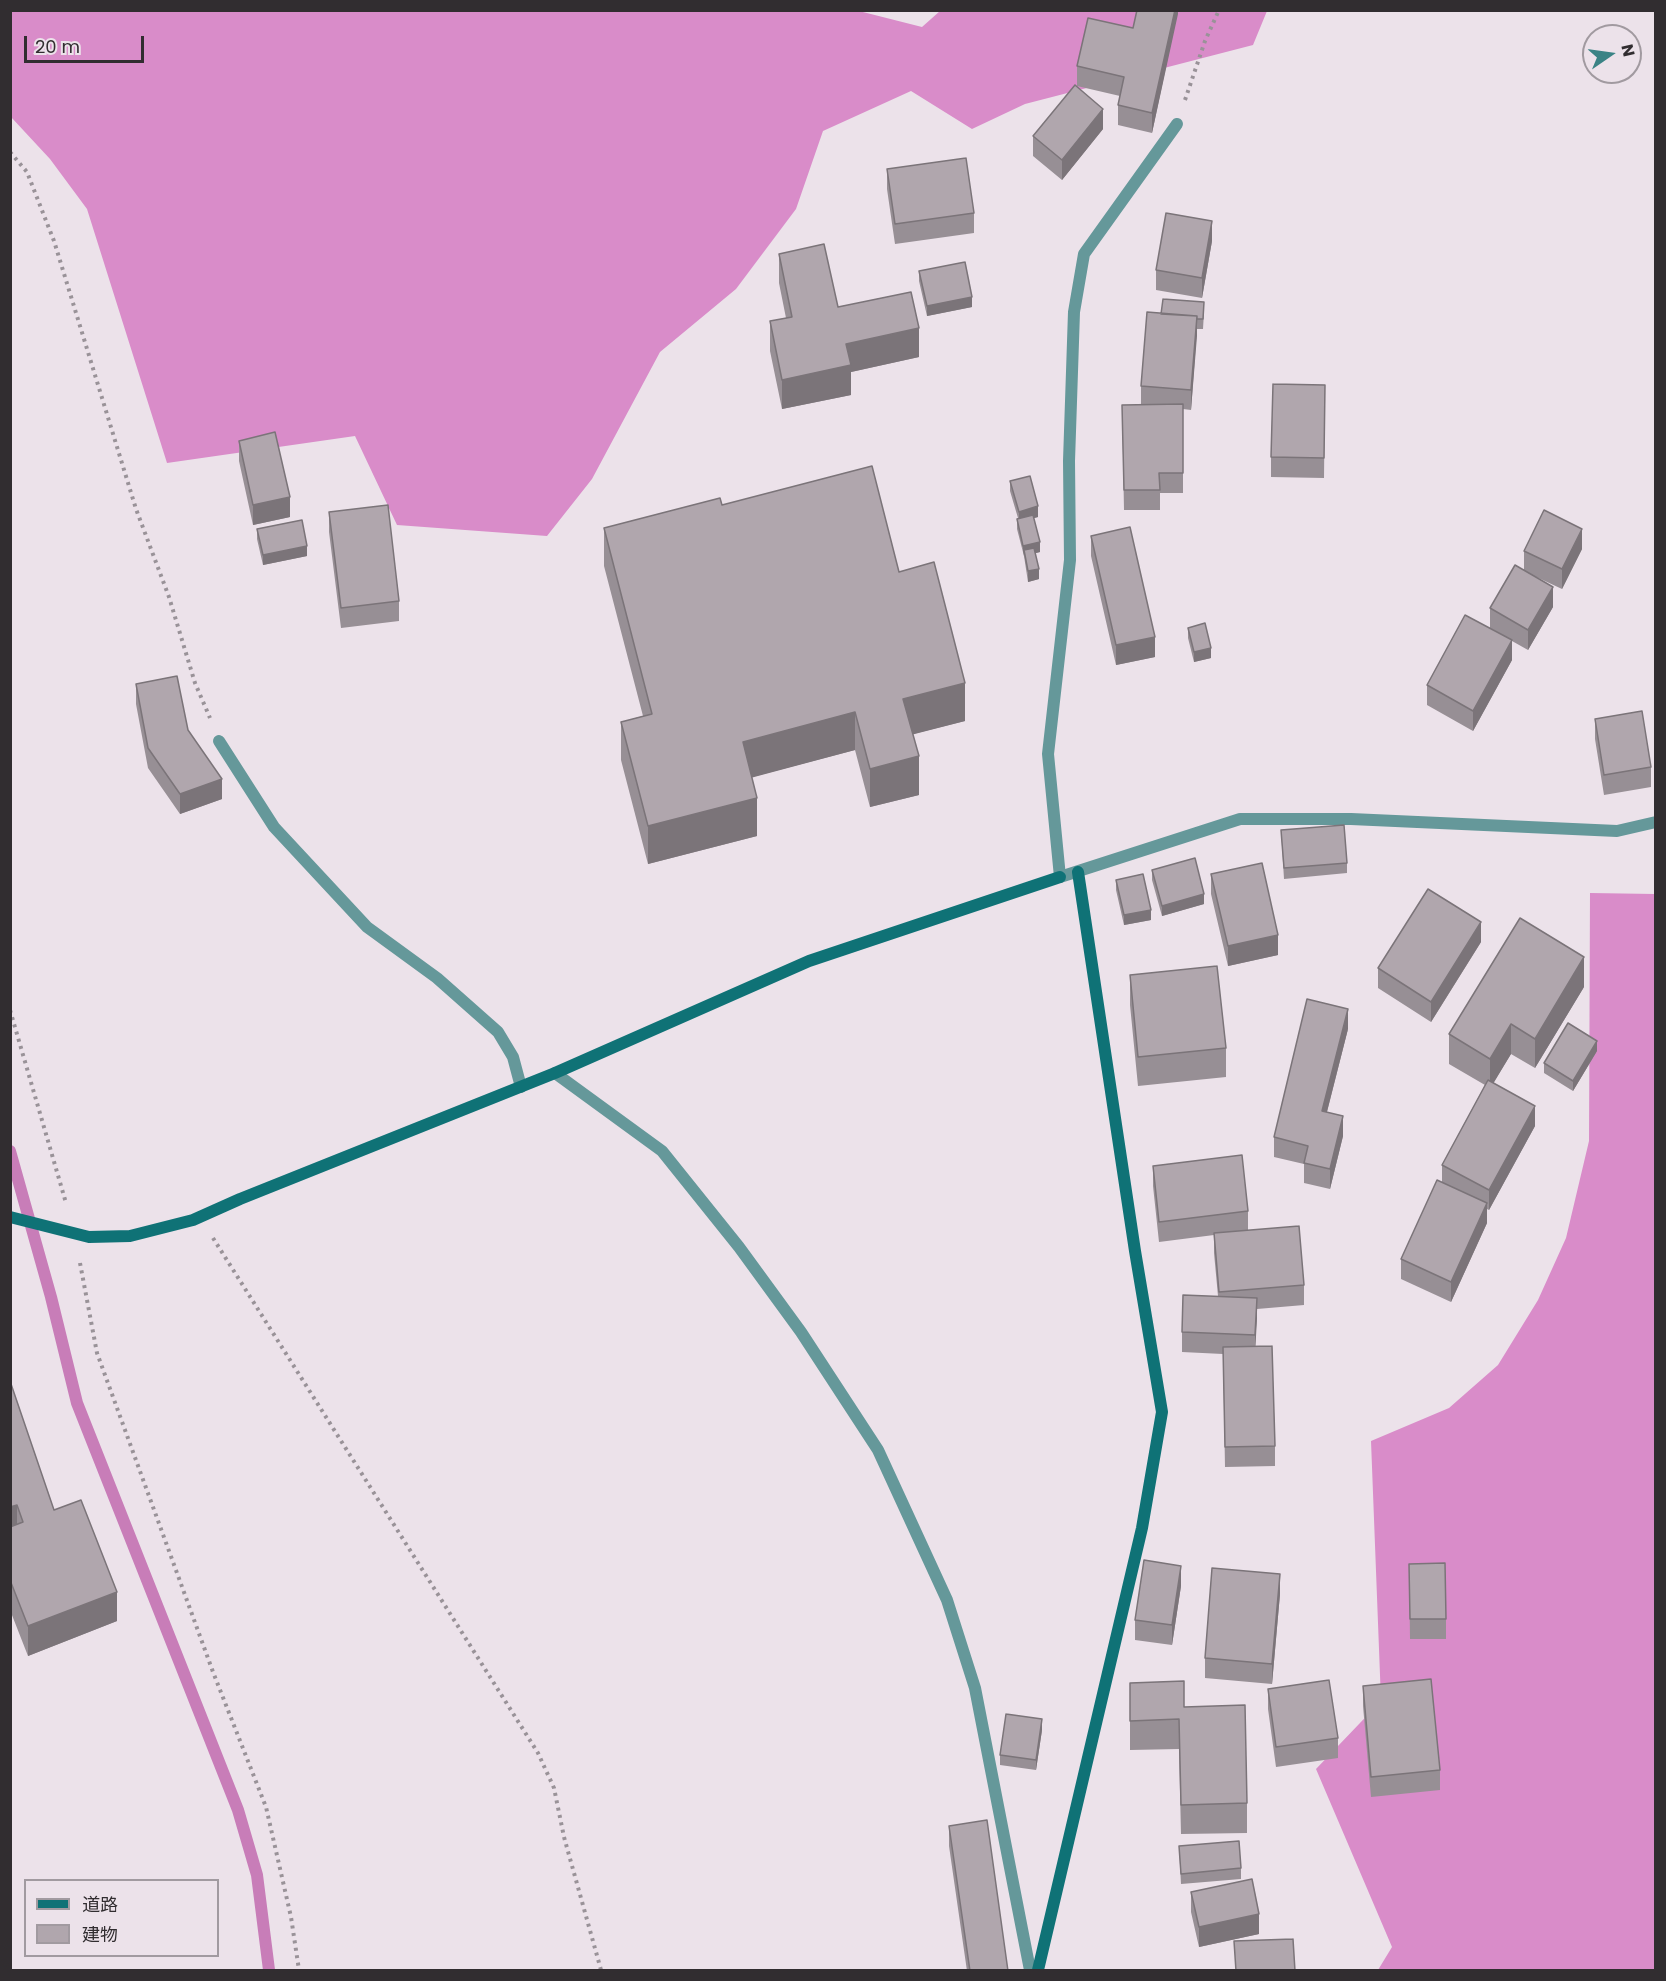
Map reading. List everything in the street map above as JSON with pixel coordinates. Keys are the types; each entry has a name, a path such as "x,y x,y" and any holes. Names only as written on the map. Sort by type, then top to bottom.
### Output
{"street":[{"path":"1060,877 1048,754 1070,560 1069,461 1074,312 1084,254 1177,124"},
{"path":"219,741 274,827 367,927 437,978 498,1032 513,1057 521,1087"},
{"path":"10,1217 89,1237 130,1236 193,1220 555,1073 809,961 1240,819 1351,819 1617,831 1656,822"},
{"path":"1038,1971 1142,1528 1162,1412 1135,1251 1078,872"},
{"path":"555,1073 662,1151 739,1247 801,1332 878,1450 947,1600 975,1688 1030,1971"}],"path":[{"path":"1177,124 1205,41 1219,10"},
{"path":"10,152 27,172 54,241 136,509 169,597 195,682 219,741"},
{"path":"10,1010 75,1233 97,1353 213,1672 266,1807 291,1917 299,1971"},
{"path":"203,1216 215,1243 538,1753 554,1788 564,1837 601,1971"}],"shaded area":[{"path":"855,10 922,27 940,11 1267,11 1253,45 1025,104 972,129 911,91 823,131 796,209 736,289 660,352 592,479 547,536 397,525 355,436 167,463 87,209 50,159 11,117 11,11"},
{"path":"1590,893 1655,894 1655,1970 1378,1970 1392,1947 1316,1769 1381,1701 1371,1441 1449,1408 1498,1365 1538,1300 1566,1238 1589,1141"}],"building":[{"path":"1137,10 1175,10 1152,113 1118,105 1124,77 1077,66 1088,18 1133,28"},
{"path":"1075,85 1103,109 1062,160 1033,136"},
{"path":"966,158 974,213 895,224 887,169"},
{"path":"1166,213 1212,221 1202,278 1156,270"},
{"path":"824,244 838,307 911,292 919,328 846,344 851,365 782,380 770,321 792,317 779,254"},
{"path":"965,262 972,297 927,306 919,271"},
{"path":"1163,299 1204,302 1203,319 1197,319 1197,316 1161,314"},
{"path":"1147,312 1197,316 1191,390 1141,386"},
{"path":"1273,384 1325,385 1324,458 1271,457"},
{"path":"1183,404 1183,473 1159,473 1160,490 1124,490 1122,405"},
{"path":"275,432 290,497 253,505 239,441"},
{"path":"872,466 899,572 934,562 965,683 903,699 919,756 870,769 855,712 743,742 757,798 648,826 621,722 652,714 604,528 720,498 722,505"},
{"path":"1030,476 1038,506 1019,512 1010,481"},
{"path":"388,505 399,601 341,608 329,512"},
{"path":"1544,510 1582,529 1562,569 1524,551"},
{"path":"1033,515 1040,542 1023,546 1017,519"},
{"path":"302,520 307,546 263,555 257,529"},
{"path":"1130,527 1155,637 1116,645 1091,536"},
{"path":"1034,548 1039,569 1028,571 1024,550"},
{"path":"1515,565 1553,587 1528,630 1490,608"},
{"path":"1465,615 1512,640 1473,711 1427,685"},
{"path":"1205,623 1211,648 1194,652 1188,628"},
{"path":"177,676 188,730 222,779 180,794 148,748 136,684"},
{"path":"1642,711 1651,767 1604,775 1595,719"},
{"path":"1344,825 1347,863 1284,868 1281,830"},
{"path":"1195,858 1204,894 1162,906 1152,870"},
{"path":"1262,863 1278,935 1228,946 1211,874"},
{"path":"1143,874 1151,910 1124,915 1116,880"},
{"path":"1428,889 1481,922 1431,1002 1378,968"},
{"path":"1520,918 1584,957 1535,1039 1511,1024 1490,1059 1449,1034"},
{"path":"1217,966 1226,1048 1138,1057 1130,975"},
{"path":"1307,999 1348,1009 1322,1111 1343,1116 1330,1169 1304,1163 1308,1146 1274,1137"},
{"path":"1568,1023 1597,1041 1573,1081 1544,1063"},
{"path":"1488,1080 1535,1106 1489,1190 1442,1165"},
{"path":"1242,1155 1248,1211 1159,1222 1153,1166"},
{"path":"1437,1180 1487,1203 1451,1282 1401,1259"},
{"path":"1299,1226 1304,1285 1219,1292 1214,1233"},
{"path":"1183,1295 1257,1298 1255,1335 1182,1332"},
{"path":"1272,1346 1275,1446 1225,1447 1223,1347"},
{"path":"10,1381 54,1510 81,1500 117,1592 28,1626 10,1580 10,1527 23,1522 17,1505 10,1507"},
{"path":"1144,1560 1181,1566 1172,1625 1135,1620"},
{"path":"1445,1563 1446,1619 1410,1619 1409,1564"},
{"path":"1212,1568 1280,1574 1272,1664 1205,1658"},
{"path":"1431,1679 1440,1770 1371,1777 1363,1686"},
{"path":"1329,1680 1338,1738 1276,1747 1268,1689"},
{"path":"1184,1681 1184,1707 1245,1705 1247,1803 1181,1805 1179,1719 1130,1721 1130,1683"},
{"path":"1006,1714 1042,1719 1036,1760 1000,1755"},
{"path":"987,1820 1008,1971 970,1971 949,1826"},
{"path":"1239,1841 1241,1868 1181,1874 1179,1846"},
{"path":"1252,1879 1259,1914 1199,1927 1191,1892"},
{"path":"1293,1939 1295,1971 1236,1971 1234,1941"}],"waterway":[{"path":"10,1151 51,1297 77,1403 238,1810 257,1875 269,1970"}]}
